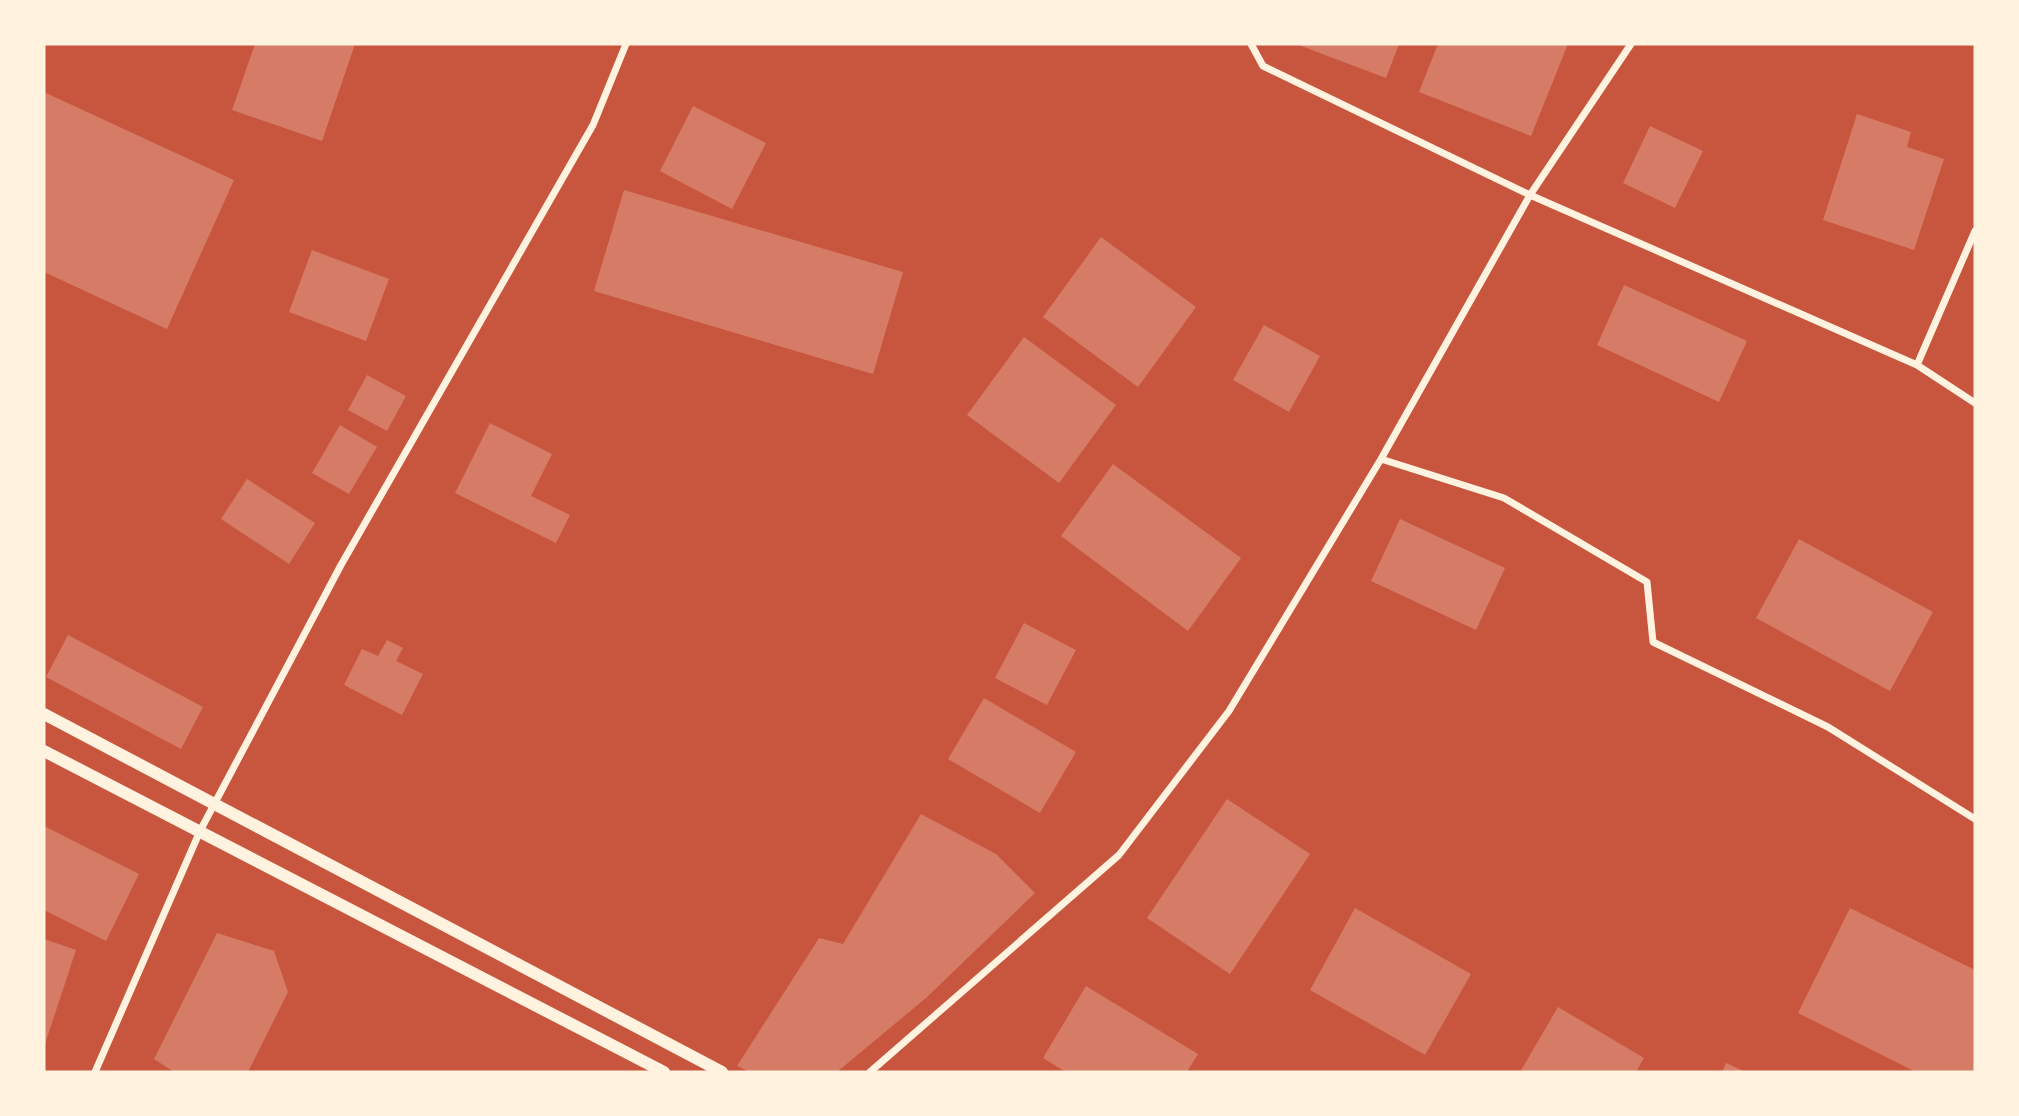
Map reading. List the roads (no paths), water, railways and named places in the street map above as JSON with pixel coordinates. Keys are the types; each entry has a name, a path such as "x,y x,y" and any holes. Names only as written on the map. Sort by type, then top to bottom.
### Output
{"street":[{"path":"95,1072 200,831 341,565 593,125 626,44"},
{"path":"1251,44 1263,66 1530,195 1917,365 1975,403"},
{"path":"870,1072 1118,855 1229,711 1381,459 1530,195 1631,44"},
{"path":"1917,365 1975,231"},
{"path":"1381,459 1504,498 1647,582 1653,642 1828,727 1975,819"},
{"path":"44,714 722,1072"},
{"path":"44,751 664,1072"}]}
